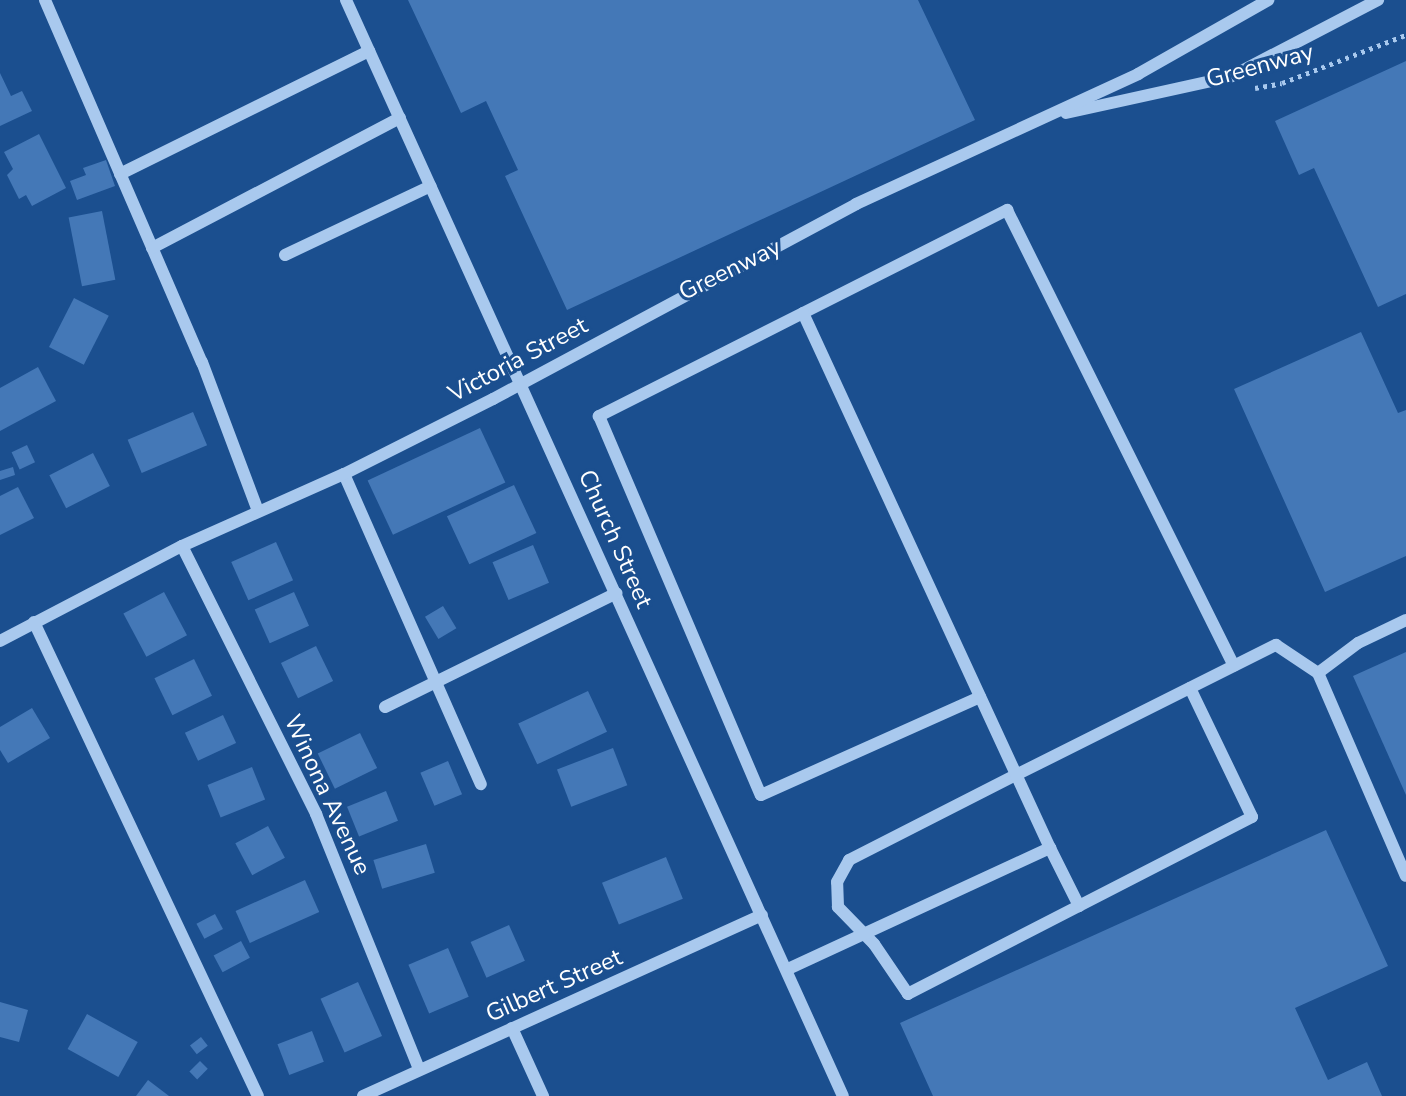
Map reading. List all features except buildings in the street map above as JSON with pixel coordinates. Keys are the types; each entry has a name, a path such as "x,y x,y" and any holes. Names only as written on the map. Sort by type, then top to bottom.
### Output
{"street":[{"path":"46,0 221,408 258,511"},
{"name":"Church Street","path":"346,0 788,969 843,1096"},
{"path":"1055,115 1178,53 1268,0"},
{"path":"1055,115 1230,77 1378,0"},
{"path":"120,174 369,51"},
{"name":"Victoria Street","path":"0,641 182,546 344,474 521,384 856,204 950,158 1055,115"},
{"path":"152,248 400,118"},
{"path":"285,255 431,186"},
{"path":"981,697 761,795 599,416 1007,210 1234,666"},
{"path":"803,313 1079,906"},
{"path":"344,474 481,784"},
{"name":"Winona Avenue","path":"182,546 316,814 419,1069"},
{"path":"385,707 436,679 617,593"},
{"path":"1318,673 1358,643 1406,620"},
{"path":"34,622 258,1096"},
{"path":"1190,688 1252,817 908,994 862,933 838,907 837,882 849,860 1016,775 1190,688 1276,645 1318,673 1406,876"},
{"path":"788,969 1050,848"},
{"name":"Gilbert Street","path":"363,1096 762,915"},
{"path":"512,1028 542,1096"}],"path":[{"name":"Greenway","path":"1244,91 1282,83 1406,35"}]}
